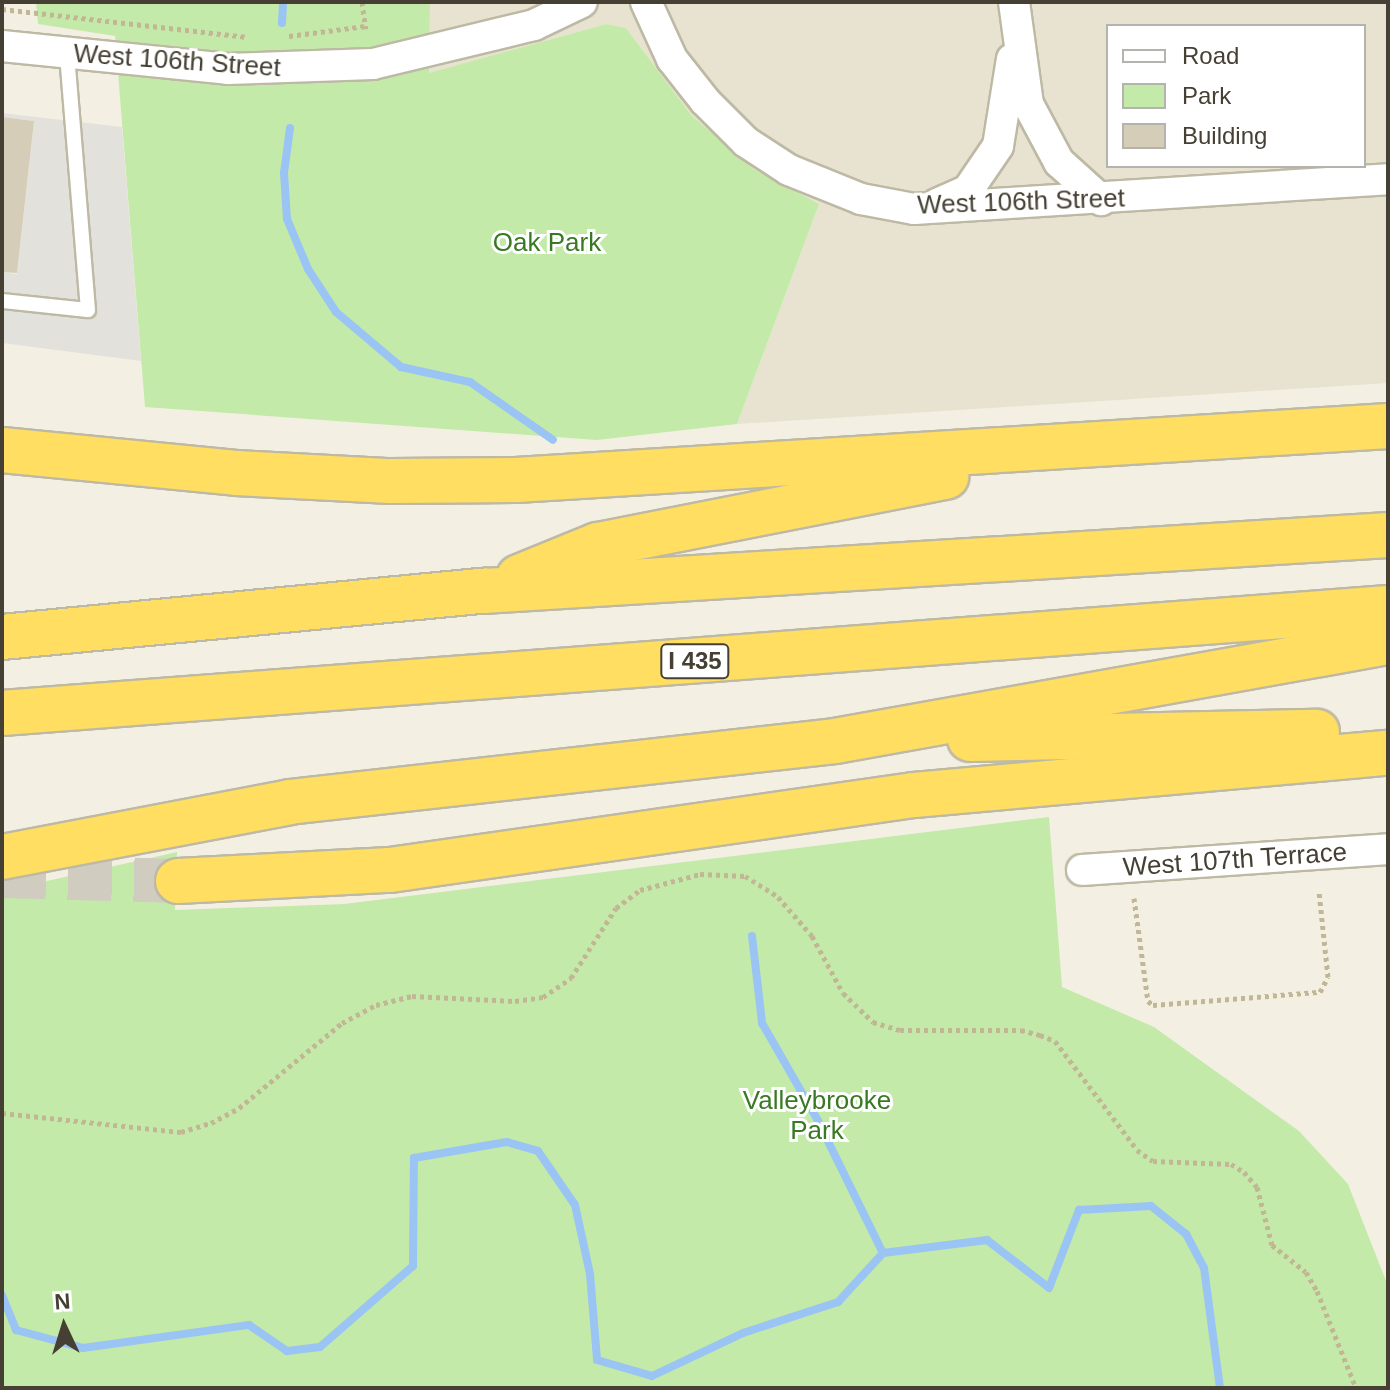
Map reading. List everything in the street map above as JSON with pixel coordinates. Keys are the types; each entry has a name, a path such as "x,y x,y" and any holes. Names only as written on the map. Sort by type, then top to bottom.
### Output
{"highway":[{"path":"2,450 236,473 391,481 651,475 1388,426"},
{"path":"484,591 598,545 841,500 1088,445"},
{"path":"2,637 484,591 1388,535"},
{"name":"I 435","path":"2,713 1388,608"},
{"path":"2,857 289,802 835,741 1388,642"},
{"path":"835,741 1388,731"},
{"path":"178,881 390,870 914,795 1388,753"}],"street":[{"name":"West 106th Street","path":"2,46 228,69 373,64 534,25 582,2"},
{"name":"West 106th Street","path":"646,2 672,59 705,101 746,142 833,190 930,208 1101,200 1388,179"},
{"path":"930,208 968,190 998,146 1015,15"},
{"path":"1015,15 1028,104 1059,162 1101,200"},
{"name":"West 107th Terrace","path":"1082,870 1388,849"}],"lane":[{"path":"2,301 88,310 67,54"}],"path":[{"path":"2,9 251,37"},
{"path":"281,37 365,26"},
{"path":"2,1113 181,1132 211,1123 239,1108 342,1023 376,1005 412,996 515,1001 543,997 571,978 616,908 640,890 700,874 745,876 778,897 812,936 843,993 873,1022 900,1030 1021,1030 1055,1041 1137,1150 1153,1161 1231,1164 1244,1172 1257,1187 1272,1245 1306,1272 1317,1291 1356,1388"},
{"path":"1134,898 1148,1001 1153,1005 1320,992 1328,977 1319,892"}],"shaded area":[{"path":"430,2 1388,2 1388,383 737,424 819,204 755,170 692,116 626,28 606,24 428,74"},
{"path":"2,113 122,127 141,361 2,343 2,272 17,274 34,121 2,117"}],"green space":[{"name":"Oak Park","path":"36,2 430,2 429,73 606,24 626,28 692,116 755,170 819,204 737,424 597,440 145,407 115,36 38,24"},
{"name":"Valleybrooke Park","path":"1049,817 1062,987 1154,1027 1299,1131 1348,1184 1388,1286 1388,1388 2,1388 2,891 177,852 175,910 344,904"}],"building":[{"path":"2,117 34,121 17,273 2,272"}],"waterway":[{"path":"282,23 283,2"},
{"path":"290,128 284,173 287,219 308,269 336,312 401,367 470,382 553,440"},
{"path":"752,936 762,1023 817,1119 883,1253"},
{"path":"2,1295 16,1330 83,1348 249,1325 287,1351 320,1347 413,1266 414,1158 507,1142 538,1151 575,1205 590,1274 597,1360 652,1376 743,1333 838,1302 883,1253 987,1240 1049,1288 1079,1210 1151,1206 1186,1234 1204,1268 1220,1388"}],"tunnel":[{"path":"2,876 178,881"}]}
